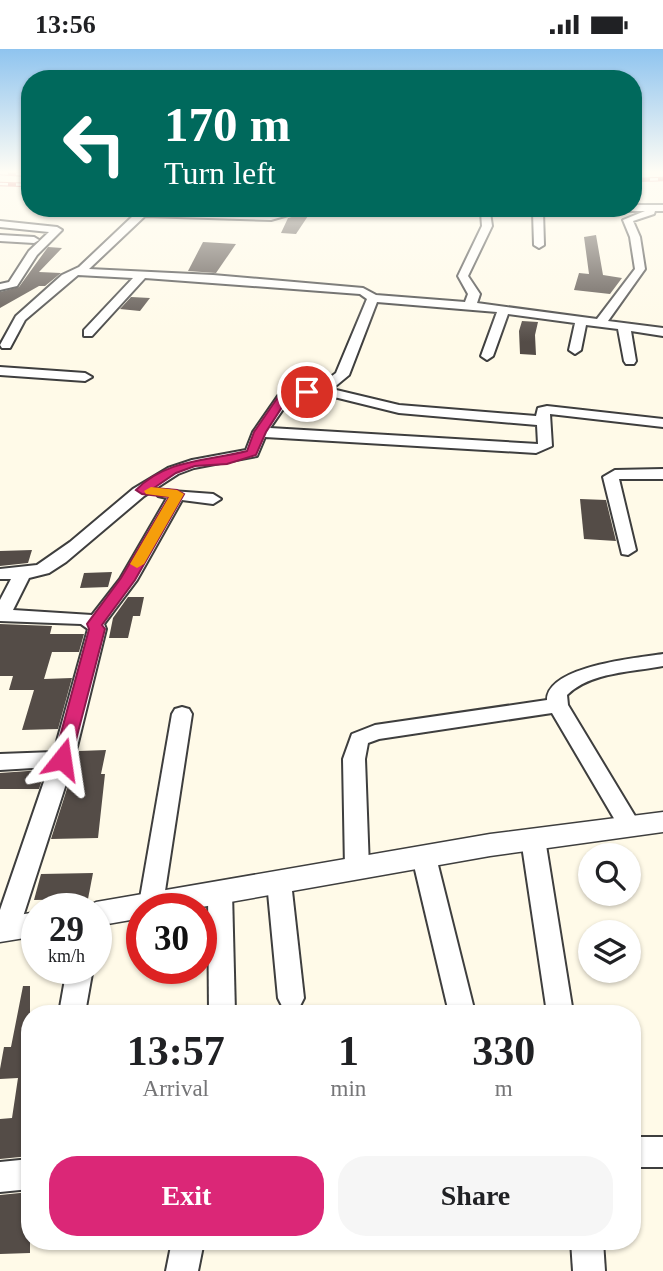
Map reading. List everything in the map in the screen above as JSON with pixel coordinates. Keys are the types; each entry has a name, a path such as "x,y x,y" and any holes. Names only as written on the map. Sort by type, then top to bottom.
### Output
{"street":[{"path":"0,287 13,284 33,253 56,233 56,229 45,228"},
{"path":"6,345 20,318 125,228"},
{"path":"470,305 474,294 463,275 486,228"},
{"path":"539,228 539,245"},
{"path":"600,323 640,269 631,228"},
{"path":"0,238 48,240"},
{"path":"79,270 363,291 373,298 470,305 663,332"},
{"path":"88,333 142,275"},
{"path":"0,574 42,569 142,490 172,471 193,463 227,460 252,453 260,432 282,399 322,390 342,375 373,298"},
{"path":"487,356 504,310"},
{"path":"575,350 581,321"},
{"path":"624,327 630,361"},
{"path":"0,371 85,377"},
{"path":"322,390 393,425 453,445 542,448 545,446 543,411 556,409 663,423"},
{"path":"635,408 663,411"},
{"path":"260,432 393,425 454,414 544,421"},
{"path":"453,445 454,414"},
{"path":"628,550 611,477 663,474"},
{"path":"142,490 213,499"},
{"path":"95,624 128,580 177,494"},
{"path":"21,927 3,930 62,759 97,629 95,624 85,619 0,615 23,573"},
{"path":"630,826 558,705 556,695 576,678 663,660"},
{"path":"357,868 354,759 359,739 375,732 558,705"},
{"path":"153,893 182,714"},
{"path":"0,762 62,759"},
{"path":"214,893 533,839 663,822"},
{"path":"533,839 560,1005"},
{"path":"424,857 460,1005"},
{"path":"279,882 291,998"},
{"path":"220,892 222,1005"},
{"path":"73,1005 77,984"},
{"path":"641,1152 663,1152"},
{"path":"0,1177 21,1175"},
{"path":"182,1271 186,1250"},
{"path":"588,1250 589,1271"}],"building":[{"path":"283,228 300,228 296,234 281,233"},
{"path":"596,235 603,275 622,278 610,294 574,290 579,273 589,274 584,237"},
{"path":"203,242 236,244 216,273 188,271"},
{"path":"48,247 62,248 39,272 61,273 45,286 39,286 0,308 0,292 19,287"},
{"path":"131,297 150,298 140,311 120,309"},
{"path":"522,321 538,322 535,335 536,355 520,354 519,331"},
{"path":"580,499 606,500 616,541 584,539"},
{"path":"32,550 28,563 0,566 0,551"},
{"path":"112,572 108,587 80,588 84,573"},
{"path":"128,597 144,597 140,616 133,616 128,638 109,638 113,618"},
{"path":"0,624 52,626 50,634 84,634 79,652 52,652 44,679 72,678 58,729 22,730 34,690 9,690 13,676 0,676"},
{"path":"106,750 101,774 105,774 98,838 51,839 79,751"},
{"path":"42,770 41,774 44,774 39,789 0,789 0,773"},
{"path":"93,873 89,893 36,893 41,874"},
{"path":"23,986 30,986 30,1005 21,1005 21,1157 0,1159 0,1119 12,1118 18,1078 0,1079 4,1047 11,1047"},
{"path":"21,1193 21,1250 30,1250 30,1253 0,1254 0,1195"}],"slow traffic":[{"path":"137,564 177,494 151,491"}],"route":[{"path":"62,759 97,629 95,624 128,580 177,494 142,490 172,471 193,463 227,460 252,453 260,432 282,399 307,392"}]}
